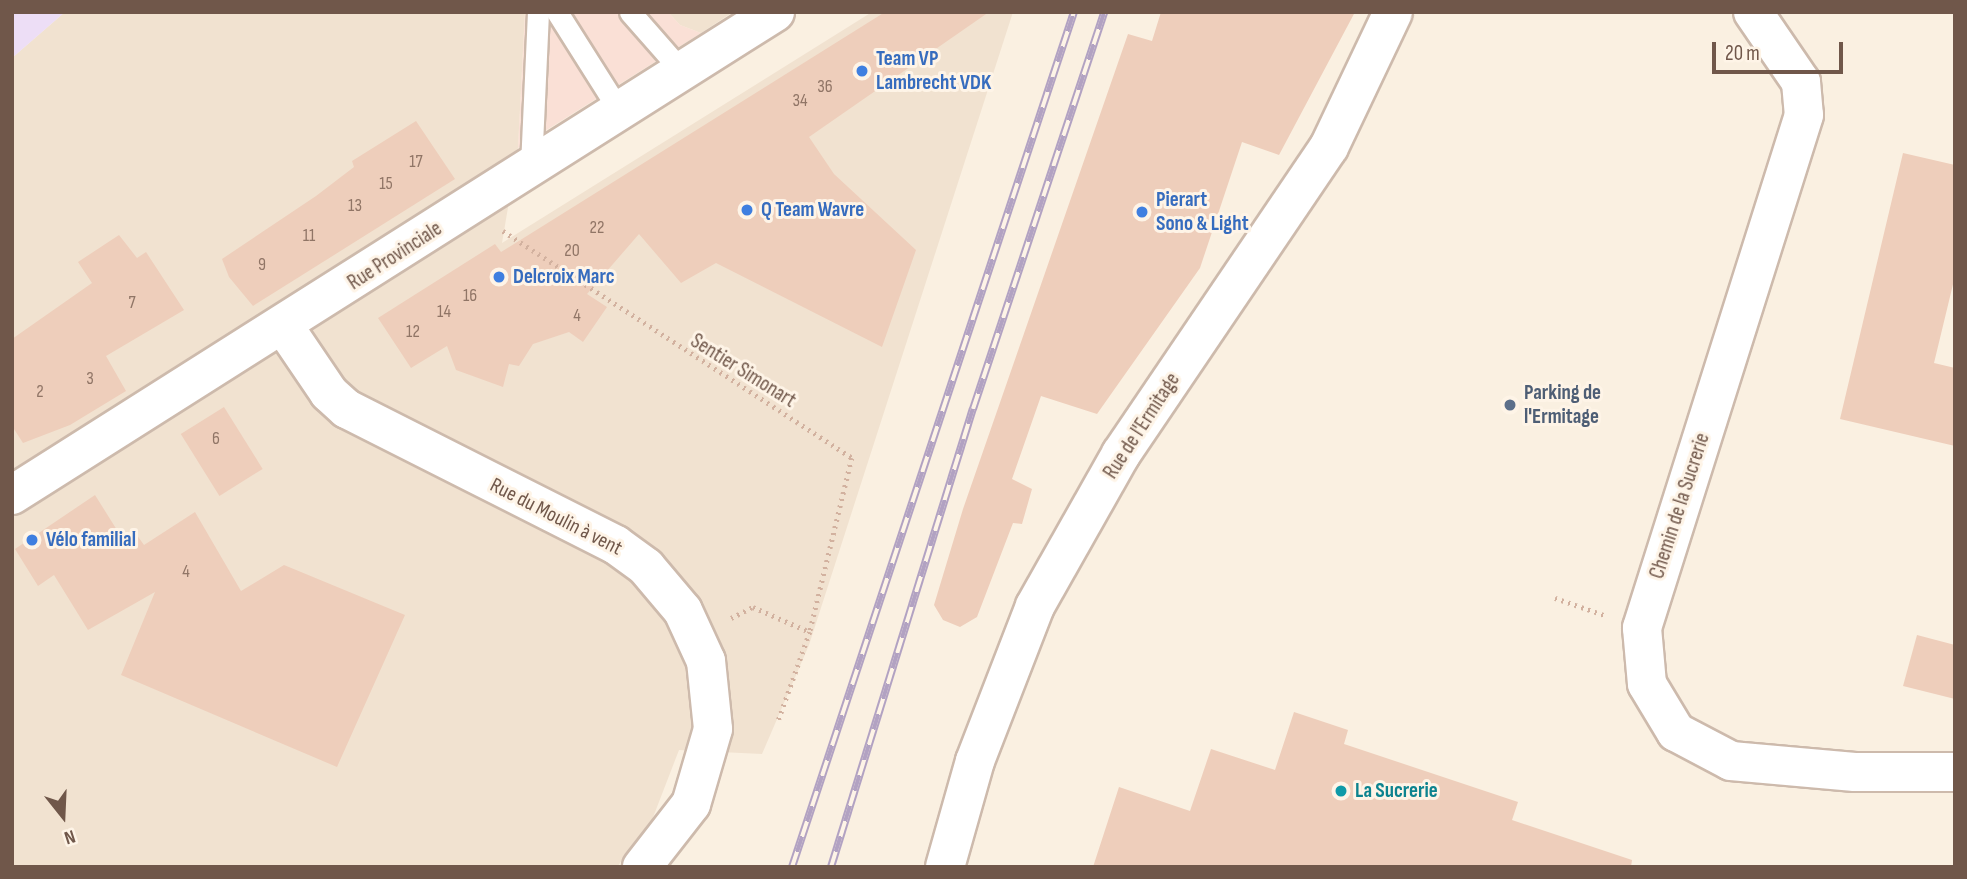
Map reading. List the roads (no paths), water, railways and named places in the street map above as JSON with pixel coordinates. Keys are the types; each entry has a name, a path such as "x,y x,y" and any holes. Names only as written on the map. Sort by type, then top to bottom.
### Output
{"street":[{"name":"Rue Provinciale","path":"12,495 283,326 775,12"},
{"name":"Rue de l'Ermitage","path":"945,867 975,761 1035,606 1121,454 1329,147 1393,12"},
{"name":"Chemin de la Sucrerie","path":"1753,12 1801,82 1804,115 1643,628 1643,670 1656,704 1676,732 1709,753 1758,767 1955,772"},
{"name":"Rue du Moulin à vent","path":"283,326 329,393 347,409 616,545 667,588 696,636 712,691 707,764 691,804 649,863"}],"lane":[{"path":"531,166 538,12"},
{"path":"557,12 619,110"},
{"path":"630,12 681,70"}],"railway":[{"path":"792,867 1074,12"},
{"path":"831,867 973,409 1104,12"}],"place":[{"name":"Team VP Lambrecht VDK","path":"862,71"},
{"name":"Q Team Wavre","path":"747,210"},
{"name":"Pierart Sono & Light","path":"1142,212"},
{"name":"Delcroix Marc","path":"499,277"},
{"name":"Parking de l'Ermitage","path":"1510,405"},
{"name":"Vélo familial","path":"32,540"},
{"name":"La Sucrerie","path":"1341,791"}]}
